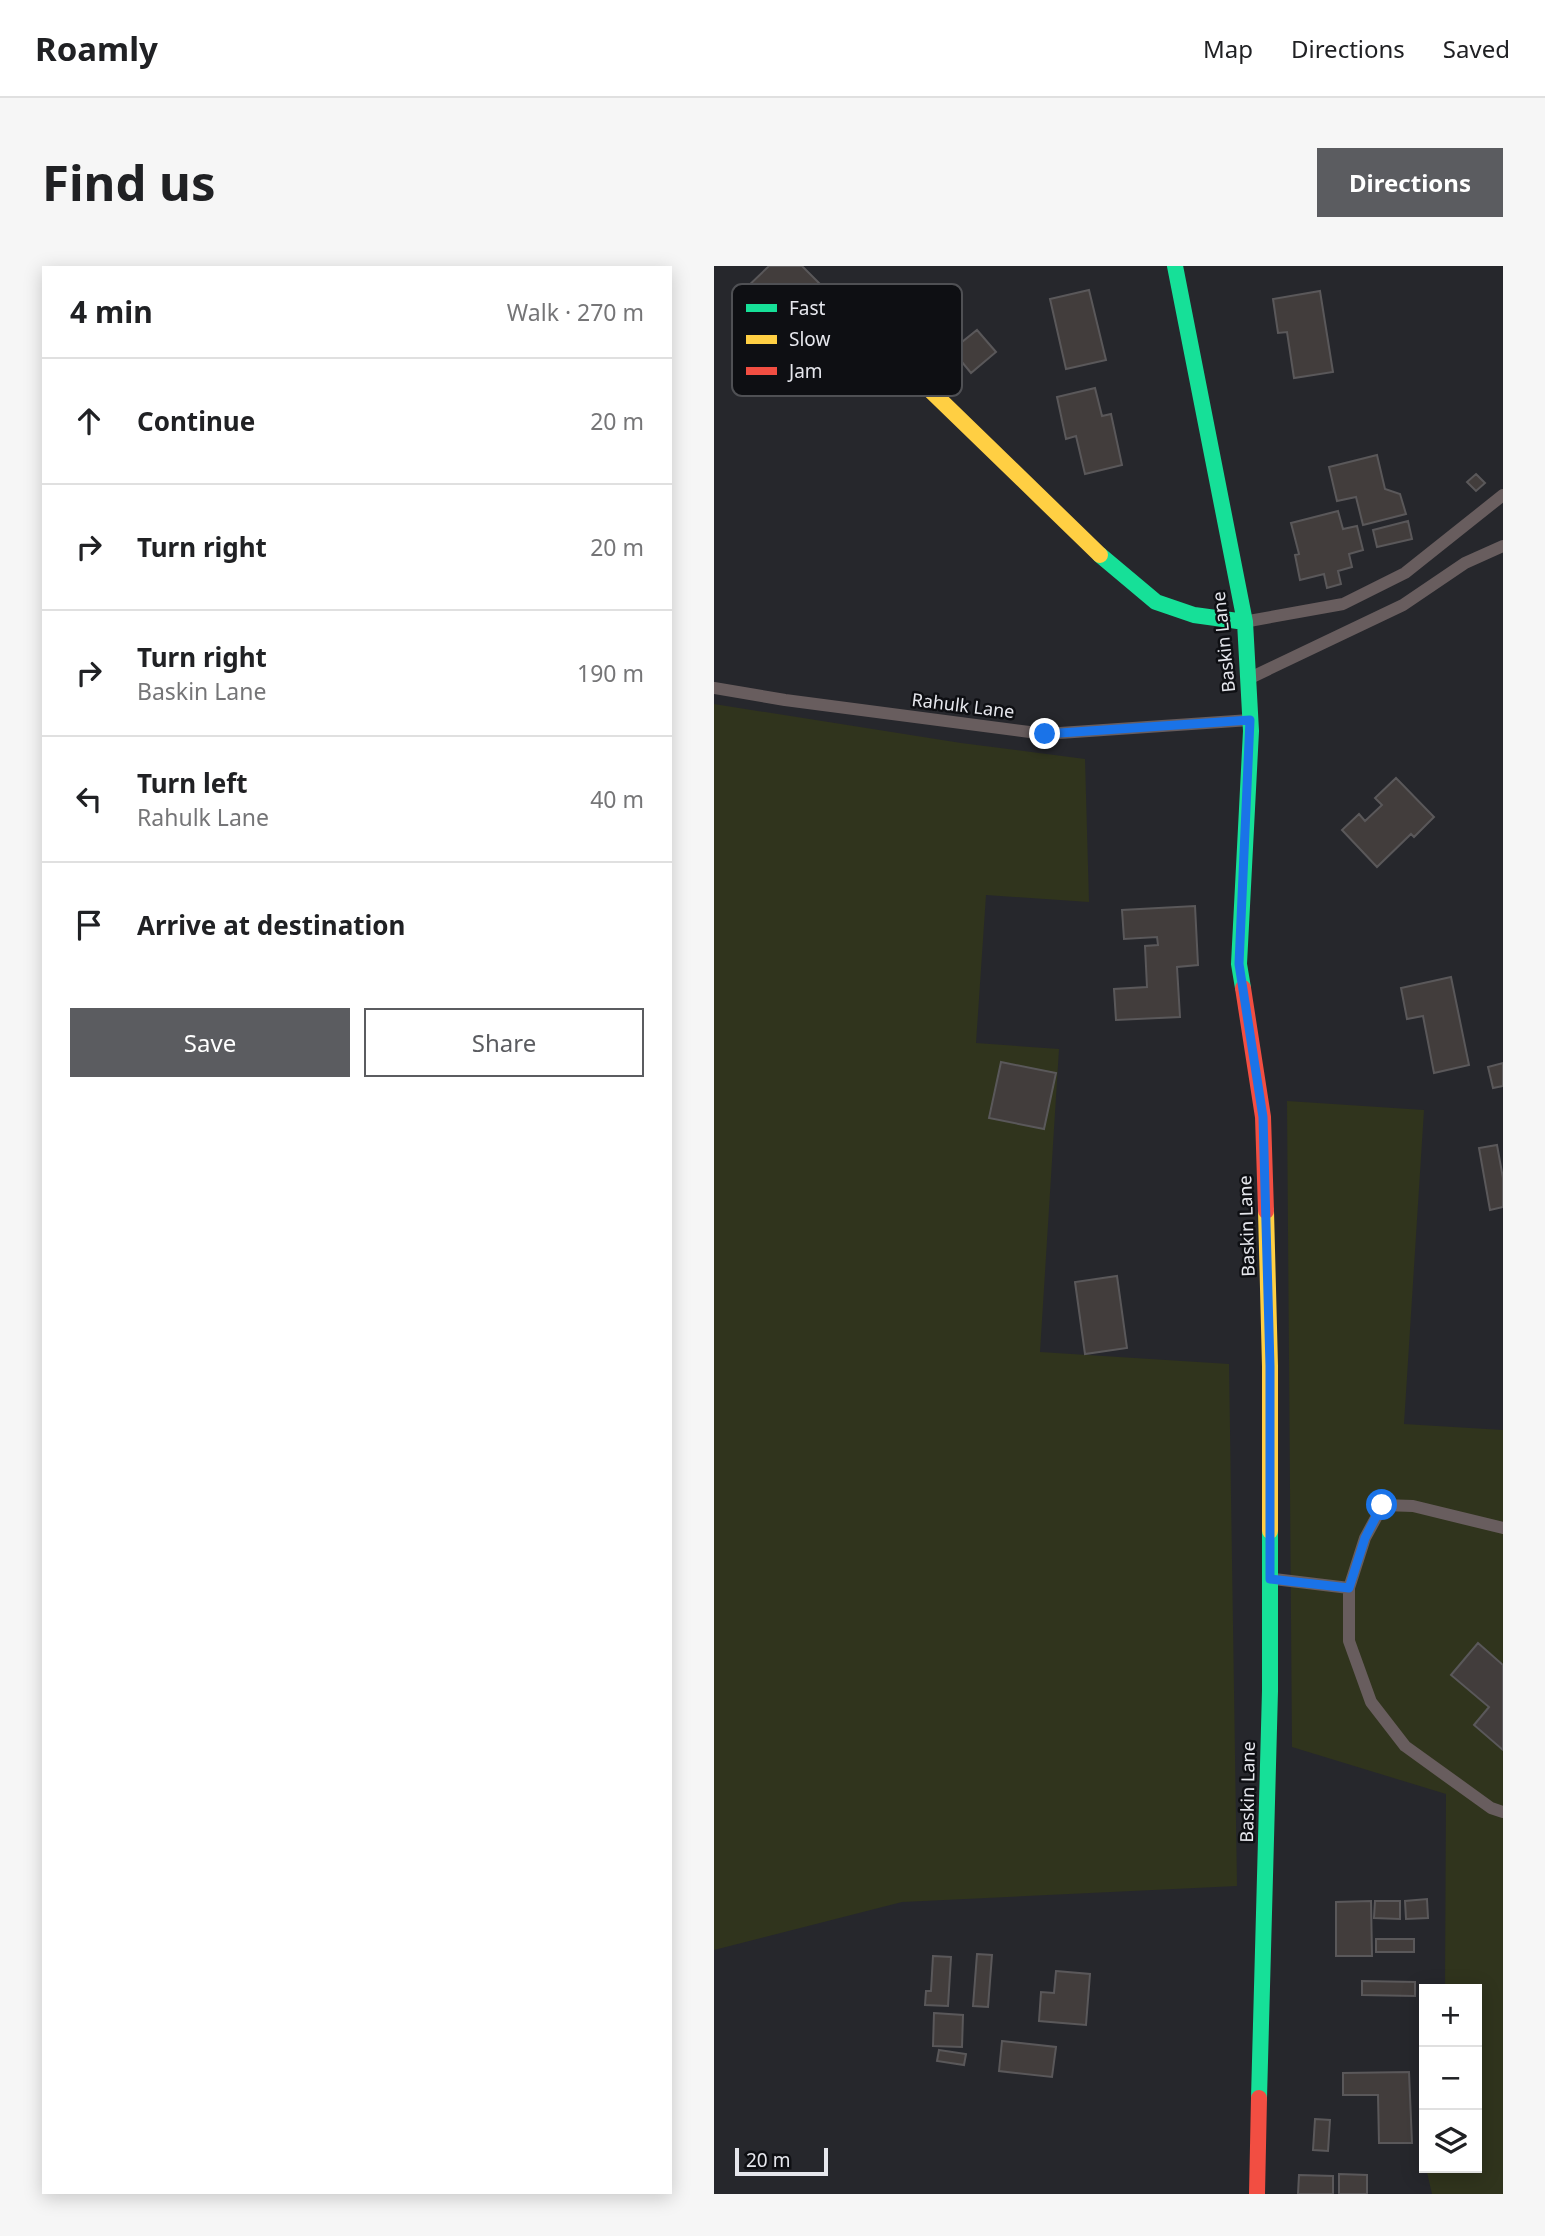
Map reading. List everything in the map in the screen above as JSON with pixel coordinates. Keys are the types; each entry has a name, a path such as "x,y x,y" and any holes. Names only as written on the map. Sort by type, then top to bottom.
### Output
{"street":[{"name":"Baskin Lane","path":"1175,266 1245,622 1250,678 1239,964 1263,1117 1270,1366 1270,1691 1257,2194"},
{"path":"936,396 1111,566 1156,602 1194,615 1245,622"}],"lane":[{"path":"1245,622 1343,604 1405,573 1503,495"},
{"path":"1250,678 1403,606 1465,563 1503,546"},
{"name":"Rahulk Lane","path":"714,688 785,700 1045,734 1250,720"},
{"path":"1503,1528 1413,1506 1382,1505 1365,1538 1349,1588 1349,1641 1371,1702 1405,1746 1491,1808 1503,1812"},
{"path":"1270,1579 1349,1588"}],"green space":[{"path":"714,704 961,743 1085,759 1089,902 986,895 976,1043 1059,1049 1040,1352 1229,1364 1237,1886 902,1902 714,1950"},
{"path":"1287,1101 1424,1110 1404,1424 1503,1430 1503,2194 1432,2194 1427,2173 1482,2173 1482,1984 1445,1984 1446,1794 1292,1747"}],"building":[{"path":"769,266 802,266 819,283 818,284 750,284"},
{"path":"1089,290 1106,360 1066,369 1050,299"},
{"path":"1320,291 1333,372 1294,378 1287,332 1278,333 1273,299"},
{"path":"977,330 996,352 971,373 962,362 962,342"},
{"path":"1095,388 1102,416 1111,414 1122,465 1085,474 1076,436 1066,439 1057,397"},
{"path":"1377,455 1385,489 1400,494 1406,514 1363,525 1356,497 1337,501 1329,467"},
{"path":"1476,474 1485,483 1476,491 1467,482"},
{"path":"1338,511 1343,529 1357,526 1363,550 1349,554 1352,567 1338,571 1341,584 1327,588 1324,574 1300,580 1295,555 1299,554 1291,523"},
{"path":"1408,521 1412,539 1377,547 1373,530"},
{"path":"1396,778 1434,817 1414,837 1411,834 1377,867 1342,830 1359,814 1365,821 1382,805 1375,798"},
{"path":"1195,906 1198,965 1177,967 1180,1017 1116,1020 1114,989 1147,987 1145,946 1158,945 1157,937 1124,939 1122,910"},
{"path":"1451,977 1469,1065 1434,1073 1423,1016 1407,1019 1401,988"},
{"path":"1001,1062 1056,1073 1044,1129 989,1118"},
{"path":"1503,1063 1503,1086 1493,1088 1488,1067"},
{"path":"1497,1145 1503,1178 1503,1207 1490,1210 1479,1148"},
{"path":"1117,1276 1127,1348 1085,1354 1075,1282"},
{"path":"1478,1643 1503,1665 1503,1750 1474,1725 1489,1707 1451,1675"},
{"path":"1427,1899 1428,1918 1406,1919 1405,1901"},
{"path":"1371,1901 1372,1956 1336,1956 1336,1902"},
{"path":"1375,1901 1400,1901 1400,1919 1374,1918"},
{"path":"1376,1939 1414,1939 1414,1952 1376,1952"},
{"path":"977,1954 992,1955 988,2007 973,2006"},
{"path":"933,1956 951,1957 948,2006 925,2005 926,1991 931,1991"},
{"path":"1056,1971 1090,1974 1086,2025 1039,2021 1041,1992 1054,1993"},
{"path":"1362,1981 1415,1982 1415,1996 1362,1995"},
{"path":"934,2013 963,2015 962,2047 933,2046"},
{"path":"1002,2041 1056,2047 1052,2077 999,2071"},
{"path":"939,2050 966,2054 964,2065 937,2061"},
{"path":"1409,2072 1412,2143 1379,2143 1378,2095 1343,2095 1343,2073"},
{"path":"1315,2119 1330,2120 1328,2151 1313,2150"},
{"path":"1339,2174 1367,2175 1367,2194 1339,2194"},
{"path":"1299,2175 1333,2176 1333,2194 1298,2194"}],"traffic: fast":[{"path":"1175,266 1245,622 1251,731 1239,964 1243,988"},
{"path":"1100,555 1156,602 1194,615 1245,622"},
{"path":"1259,2098 1270,1691 1270,1531"}],"traffic: slow":[{"path":"936,396 1100,555"},
{"path":"1266,1211 1270,1531"}],"traffic: jam":[{"path":"1243,988 1263,1117 1266,1211"},
{"path":"1257,2194 1259,2098"}],"route":[{"path":"1045,734 1250,720 1239,964 1263,1117 1270,1366 1270,1579 1349,1588 1365,1538 1382,1505"}]}
